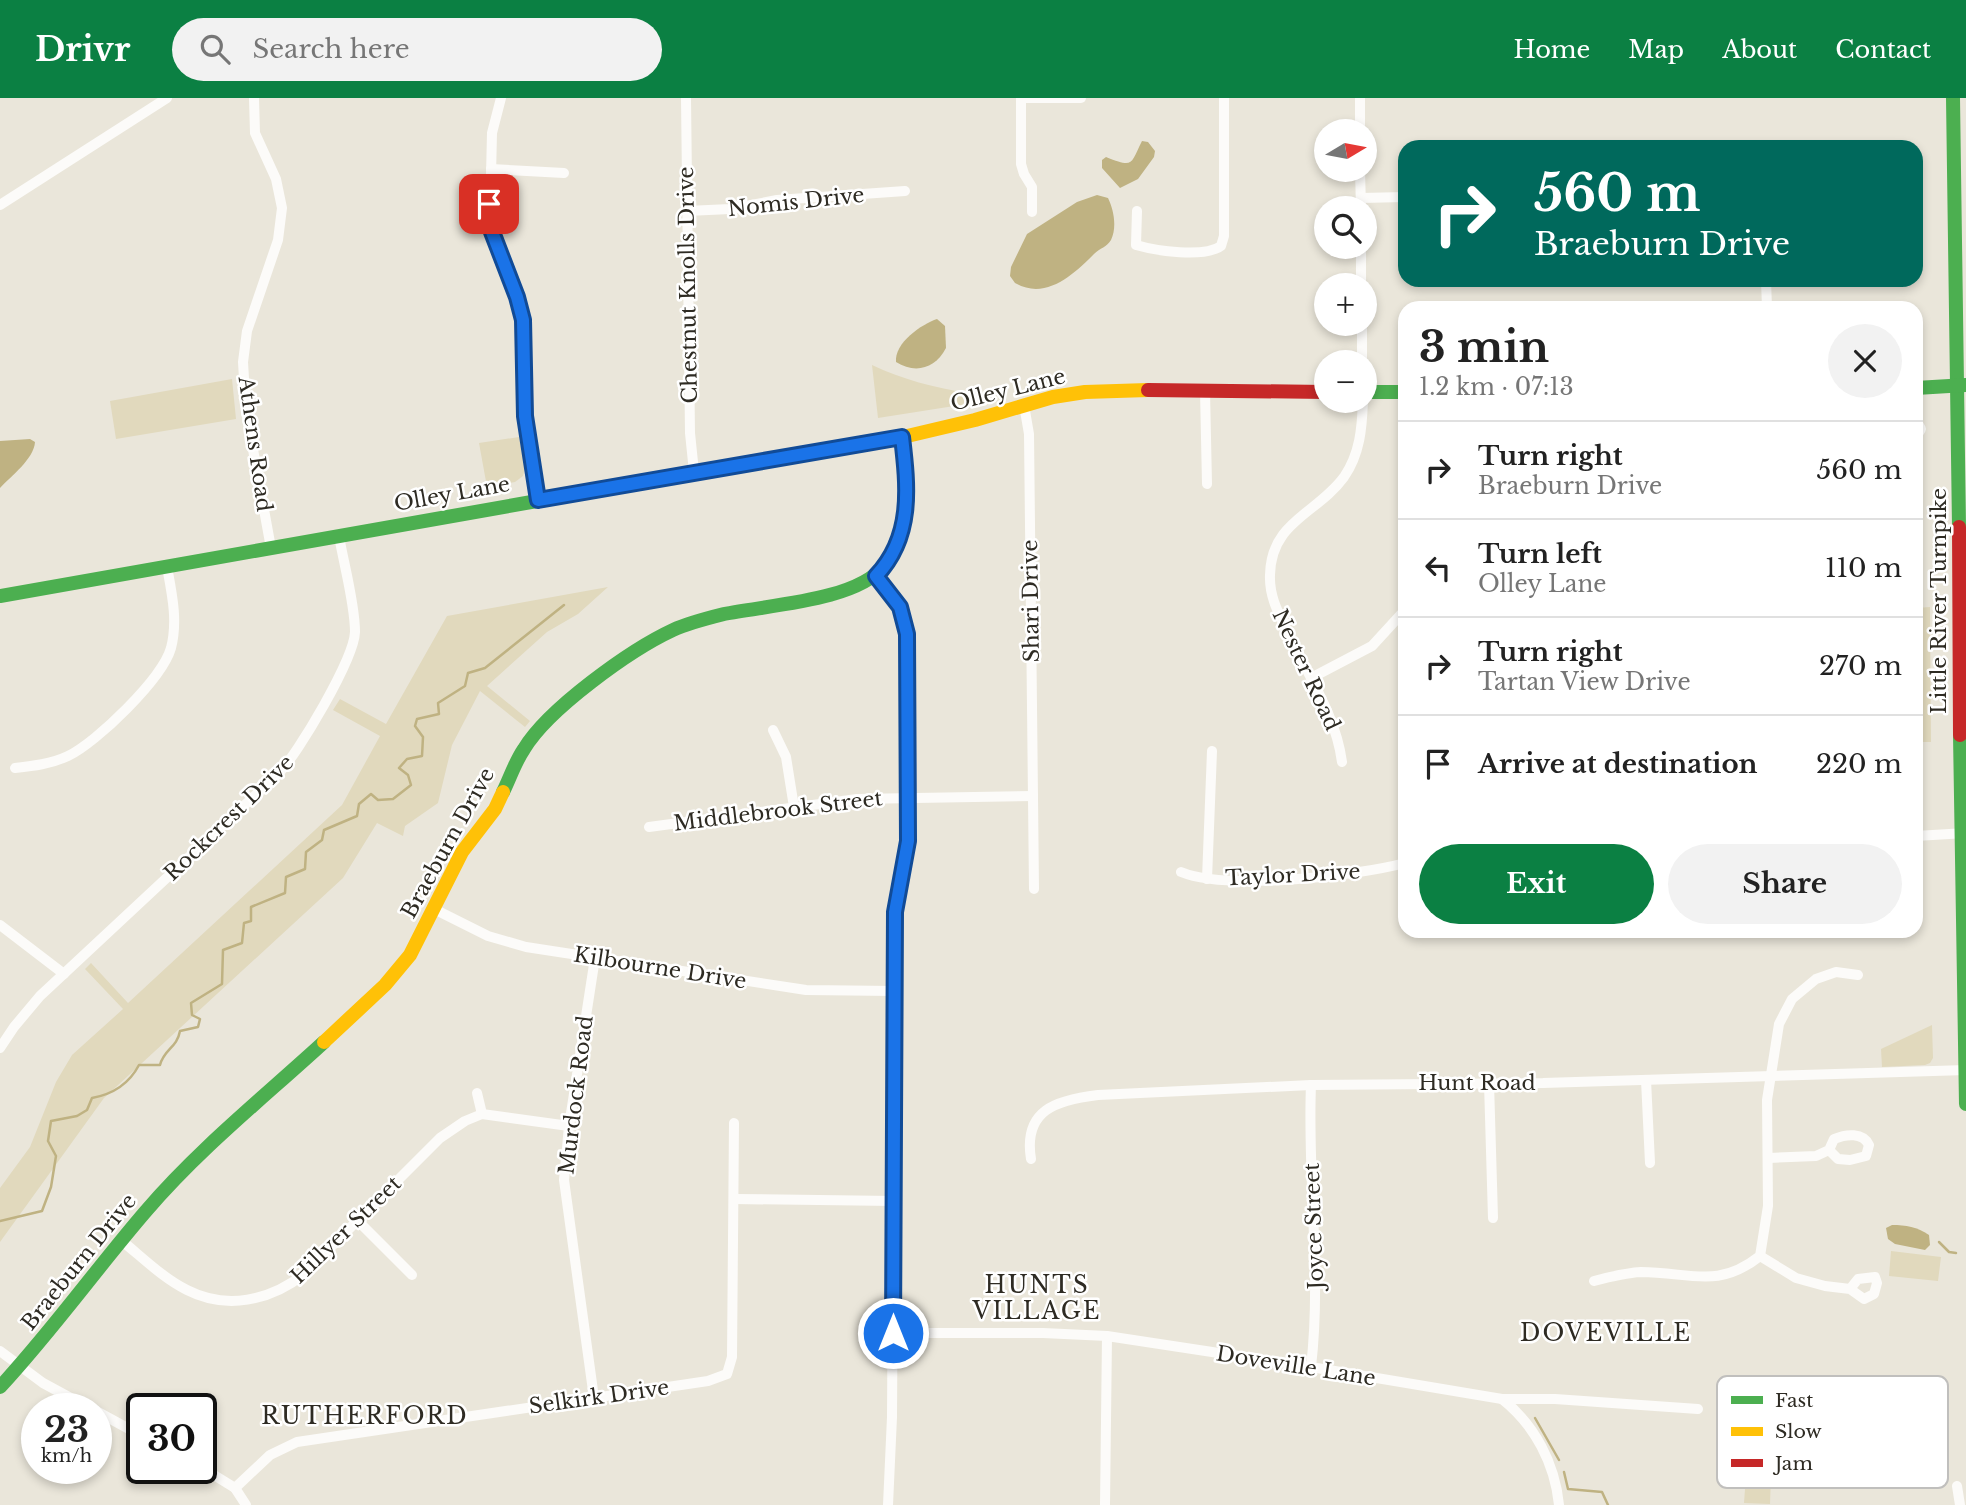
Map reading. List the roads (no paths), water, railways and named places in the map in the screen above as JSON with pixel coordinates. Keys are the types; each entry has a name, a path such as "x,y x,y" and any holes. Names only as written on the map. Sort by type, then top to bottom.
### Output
{"main road":[{"name":"Little River Turnpike","path":"1954,98 1962,386 1966,1104"},
{"path":"1923,387 1962,386"},
{"name":"Olley Lane","path":"0,596 902,437 975,421 1053,397 1085,392 1314,392"},
{"path":"1377,392 1398,392"},
{"name":"Braeburn Drive","path":"0,1387 20,1367 176,1178 385,985 410,955 462,852 495,808 517,760 531,738 552,715 619,662 656,638 692,622 843,592 876,576 896,549 904,525 905,457 902,437"}],"street":[{"path":"0,205 167,98"},
{"name":"Athens Road","path":"254,98 255,133 276,179 282,208 278,240 247,331 243,362 246,411 271,548"},
{"path":"501,98 492,133 489,204 492,232 523,320 525,416 538,500"},
{"name":"Chestnut Knolls Drive","path":"686,98 690,433 694,472"},
{"path":"1032,212 1032,187 1021,164 1021,98 1081,98"},
{"path":"1137,211 1136,245 1161,251 1205,251 1221,246 1224,236 1224,98"},
{"path":"1360,98 1360,119"},
{"path":"491,169 564,173"},
{"name":"Nomis Drive","path":"687,211 730,209 778,200 905,191"},
{"path":"1377,201 1398,198"},
{"path":"1205,391 1207,484"},
{"name":"Shari Drive","path":"1024,405 1029,434 1034,889"},
{"name":"Nester Road","path":"1342,762 1336,727 1274,605 1270,565 1287,528 1331,491 1351,466 1360,440 1362,413"},
{"name":"Rockcrest Drive","path":"0,1048 27,1010 278,774 296,752 353,646 354,624 340,536"},
{"path":"15,768 59,760 76,752 156,678 168,656 174,633 174,607 167,567"},
{"path":"876,576 900,607 906,627 909,797 908,841 895,912 893,1333 888,1505"},
{"path":"1311,678 1372,646 1398,618"},
{"path":"773,730 786,757 794,807"},
{"path":"1207,879 1212,751"},
{"name":"Middlebrook Street","path":"649,827 865,799 1033,796"},
{"path":"1923,836 1963,833"},
{"name":"Taylor Drive","path":"1181,872 1207,879 1271,879 1344,875 1398,865"},
{"name":"Kilbourne Drive","path":"434,909 506,942 595,958 806,990 894,991"},
{"path":"0,925 64,974"},
{"name":"Murdock Road","path":"594,1398 565,1195 565,1163 595,958"},
{"path":"1594,1281 1622,1273 1639,1272 1721,1277 1749,1265 1760,1256 1768,1206 1768,1100 1779,1024 1792,999 1806,985 1836,972 1858,975"},
{"name":"Hunt Road","path":"1031,1159 1028,1141 1034,1124 1051,1107 1065,1100 1098,1095 1311,1085 1771,1078 1965,1070"},
{"path":"1646,1080 1650,1163"},
{"path":"1489,1083 1493,1219"},
{"name":"Joyce Street","path":"1311,1085 1316,1319 1311,1367"},
{"path":"477,1093 482,1114 569,1126"},
{"name":"Hillyer Street","path":"122,1241 186,1290 212,1299 240,1301 268,1295 293,1283 451,1129 482,1114"},
{"path":"734,1123 732,1357 727,1374 737,1382"},
{"path":"1769,1158 1822,1156 1829,1150"},
{"path":"734,1199 894,1201"},
{"path":"358,1221 412,1275"},
{"path":"1760,1256 1796,1278 1850,1289"},
{"name":"Doveville Lane","path":"893,1333 1043,1333 1107,1336 1502,1399 1555,1399 1698,1409"},
{"path":"1105,1505 1107,1336"},
{"path":"0,1352 61,1393"},
{"name":"Selkirk Drive","path":"235,1488 270,1455 297,1442 708,1381 727,1374"},
{"path":"1502,1399 1526,1424 1549,1462 1555,1478 1559,1505"},
{"path":"217,1477 235,1488 246,1505"},
{"path":"1957,1486 1960,1505"}],"waterway":[{"path":"0,1221 42,1211 51,1187 56,1156 48,1141 51,1121 77,1116 87,1110 92,1098 120,1087 131,1078 139,1065 160,1065 180,1031 198,1027 200,1019 192,1015 191,1003 222,984 223,950 242,943 244,923 251,921 251,907 285,893 286,877 305,869 306,852 322,840 324,830 357,816 359,804 371,794 378,800 393,799 411,785 408,775 399,768 407,759 422,756 423,737 415,726 417,719 439,714 438,703 465,686 468,673 485,668 564,605"},
{"path":"1939,1242 1949,1252 1956,1253"},
{"path":"1535,1418 1559,1460"},
{"path":"1564,1472 1568,1489 1602,1492 1608,1505"}],"district":[{"name":"HUNTS VILLAGE","path":"1037,1298"},
{"name":"DOVEVILLE","path":"1606,1333"},
{"name":"RUTHERFORD","path":"365,1416"}]}
